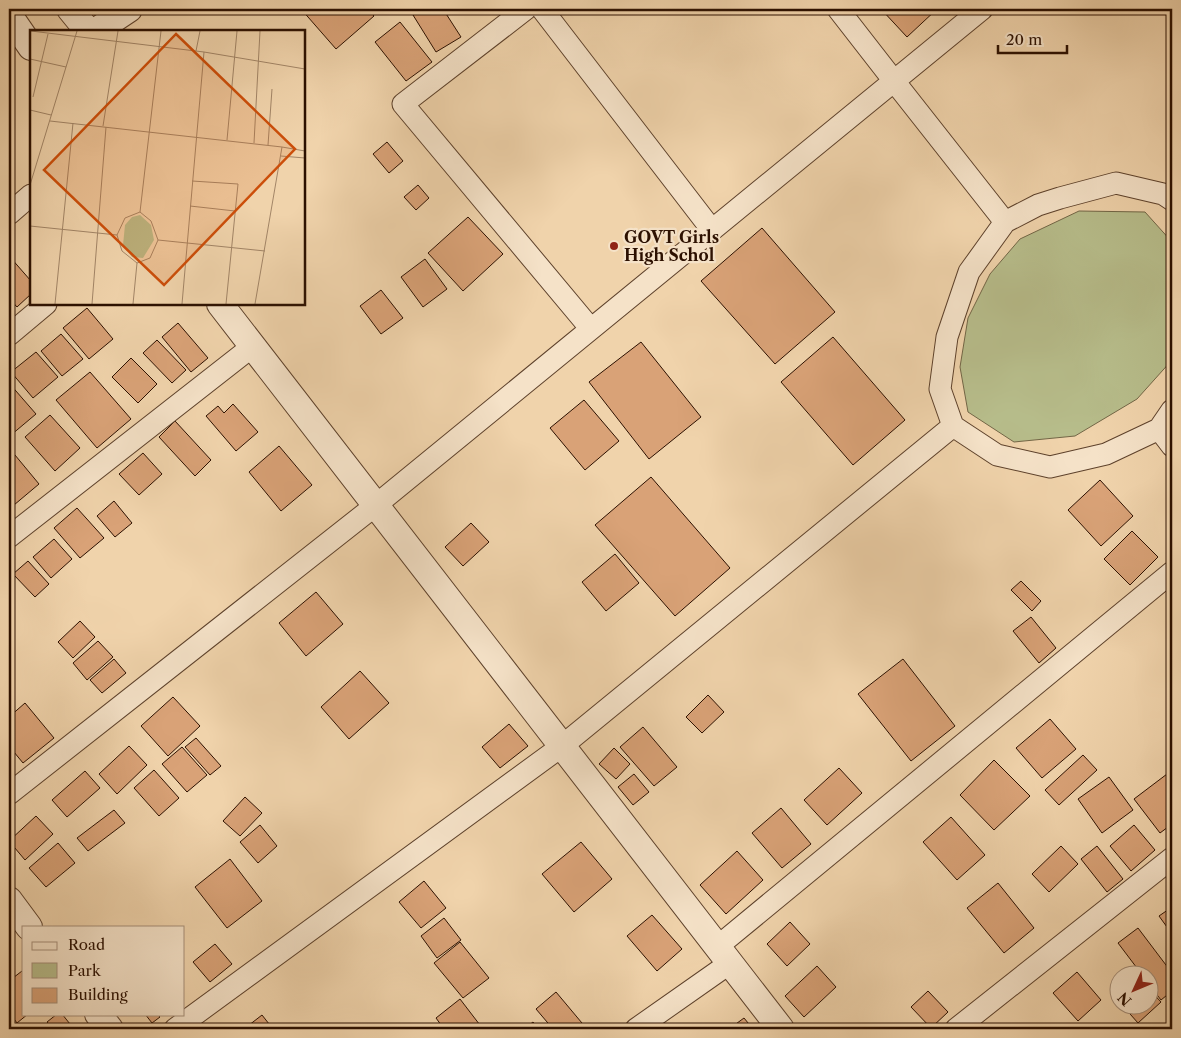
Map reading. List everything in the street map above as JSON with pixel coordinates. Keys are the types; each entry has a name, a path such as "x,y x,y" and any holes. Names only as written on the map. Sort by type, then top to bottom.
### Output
{"street":[{"path":"70,9 87,30"},
{"path":"98,30 129,9"},
{"path":"526,9 403,104 591,329"},
{"path":"542,9 712,230"},
{"path":"838,9 1005,222"},
{"path":"9,794 376,505 982,9"},
{"path":"9,15 30,46"},
{"path":"1172,200 1163,194 1116,183 1053,200 1005,222 969,272 947,337 940,389 953,426 997,455 1050,467 1106,454 1159,429 1172,410"},
{"path":"9,214 30,195"},
{"path":"9,335 45,305"},
{"path":"221,305 781,1029"},
{"path":"9,537 252,346"},
{"path":"175,1029 562,746 953,426"},
{"path":"1159,429 1172,446"},
{"path":"636,1029 1172,572"},
{"path":"956,1029 1172,858"},
{"path":"9,900 28,926"},
{"path":"100,1016 110,1029"}],"green space":[{"path":"1079,211 1145,212 1172,242 1172,360 1137,399 1075,436 1014,442 968,412 960,367 968,318 990,274 1020,239"}],"building":[{"path":"301,9 368,9 374,16 336,49"},
{"path":"423,9 443,9 461,37 436,52 413,15"},
{"path":"881,9 937,9 907,37"},
{"path":"400,22 432,62 406,81 375,42"},
{"path":"387,142 403,161 389,173 373,154"},
{"path":"418,185 429,198 416,210 404,197"},
{"path":"468,217 503,254 463,291 428,253"},
{"path":"762,228 835,312 775,364 701,281"},
{"path":"9,258 30,280 30,295 17,307 9,298"},
{"path":"425,259 447,289 423,307 401,277"},
{"path":"381,290 403,318 381,334 360,306"},
{"path":"87,308 113,339 89,359 63,328"},
{"path":"178,323 208,358 191,372 162,337"},
{"path":"61,334 83,359 62,376 41,351"},
{"path":"833,337 905,420 853,465 781,382"},
{"path":"157,340 186,370 172,383 143,353"},
{"path":"641,342 701,417 649,459 589,382"},
{"path":"36,352 58,377 33,398 11,372"},
{"path":"131,358 157,384 138,403 112,377"},
{"path":"90,372 131,419 97,448 56,400"},
{"path":"9,383 36,414 11,435 9,432"},
{"path":"584,400 619,441 585,470 550,428"},
{"path":"233,404 258,432 236,451 206,416 218,406 224,413"},
{"path":"50,415 80,448 55,471 25,437"},
{"path":"175,421 211,460 195,476 159,437"},
{"path":"279,446 312,485 281,511 249,472"},
{"path":"10,449 39,484 14,505 9,499"},
{"path":"143,453 162,474 139,495 119,474"},
{"path":"651,477 730,568 675,616 595,525"},
{"path":"1100,480 1133,516 1101,546 1068,510"},
{"path":"114,501 132,523 115,537 97,516"},
{"path":"77,508 104,538 80,558 54,528"},
{"path":"471,523 489,542 463,566 445,547"},
{"path":"1132,531 1158,557 1130,585 1104,559"},
{"path":"54,539 72,559 51,578 33,557"},
{"path":"615,554 639,583 606,611 582,582"},
{"path":"28,561 49,584 35,597 13,574"},
{"path":"1021,581 1041,601 1032,611 1011,590"},
{"path":"316,592 343,624 306,656 279,623"},
{"path":"1031,617 1056,648 1039,663 1013,631"},
{"path":"80,621 95,637 73,658 58,642"},
{"path":"98,641 113,657 87,680 73,663"},
{"path":"114,659 126,673 102,693 90,680"},
{"path":"903,659 955,726 911,761 858,694"},
{"path":"360,671 389,703 349,739 321,707"},
{"path":"708,695 724,712 702,733 686,717"},
{"path":"173,697 200,726 168,756 141,726"},
{"path":"25,703 54,738 23,763 9,746 9,717"},
{"path":"1050,719 1076,749 1042,778 1016,748"},
{"path":"509,724 528,746 500,768 482,747"},
{"path":"643,727 677,767 654,786 620,747"},
{"path":"196,738 221,766 210,775 185,747"},
{"path":"129,746 147,765 117,794 99,774"},
{"path":"182,747 207,775 187,792 162,764"},
{"path":"614,748 630,764 616,779 599,764"},
{"path":"1083,755 1097,770 1059,805 1045,790"},
{"path":"994,760 1030,796 994,830 960,795"},
{"path":"839,768 862,793 827,825 804,800"},
{"path":"154,770 179,798 159,816 134,788"},
{"path":"85,771 100,788 67,817 52,800"},
{"path":"1171,771 1172,824 1160,833 1134,799"},
{"path":"634,774 649,792 633,805 618,787"},
{"path":"1109,777 1133,810 1102,833 1078,799"},
{"path":"245,797 262,813 240,836 223,821"},
{"path":"781,808 811,844 782,868 752,833"},
{"path":"114,810 125,823 88,851 77,838"},
{"path":"36,816 53,834 25,860 9,841"},
{"path":"951,817 985,855 957,880 923,842"},
{"path":"260,825 277,846 258,863 240,842"},
{"path":"1134,825 1155,850 1131,871 1110,846"},
{"path":"581,842 612,879 574,912 542,874"},
{"path":"58,843 75,863 46,887 29,868"},
{"path":"1061,846 1078,864 1049,892 1032,874"},
{"path":"1097,846 1123,879 1107,892 1081,859"},
{"path":"737,851 763,880 726,914 700,885"},
{"path":"230,859 262,901 227,928 195,887"},
{"path":"424,881 446,908 421,928 399,902"},
{"path":"998,883 1034,928 1004,953 967,908"},
{"path":"1172,907 1172,934 1159,916"},
{"path":"652,915 682,949 657,971 627,936"},
{"path":"444,918 461,940 437,958 421,936"},
{"path":"790,922 810,944 787,966 767,944"},
{"path":"1138,928 1172,973 1172,991 1161,1000 1158,996 1158,966 1135,966 1118,943"},
{"path":"460,942 489,978 463,998 434,963"},
{"path":"215,944 232,964 210,982 193,962"},
{"path":"817,966 836,987 804,1017 785,996"},
{"path":"22,971 22,1016 26,1016 17,1023 9,1012 9,981"},
{"path":"1077,972 1101,1000 1078,1021 1053,993"},
{"path":"928,991 948,1012 931,1028 911,1007"},
{"path":"556,992 587,1029 553,1029 536,1009"},
{"path":"460,999 483,1029 444,1029 436,1018"},
{"path":"262,1015 273,1029 244,1029"},
{"path":"54,1016 64,1016 74,1029 53,1029 47,1022"},
{"path":"147,1016 160,1017 152,1023"},
{"path":"1132,1016 1146,1016 1138,1023"},
{"path":"744,1018 753,1029 729,1029"},
{"path":"533,1022 539,1029 524,1029"}],"place":[{"name":"GOVT Girls High Schol","path":"614,246"}]}
